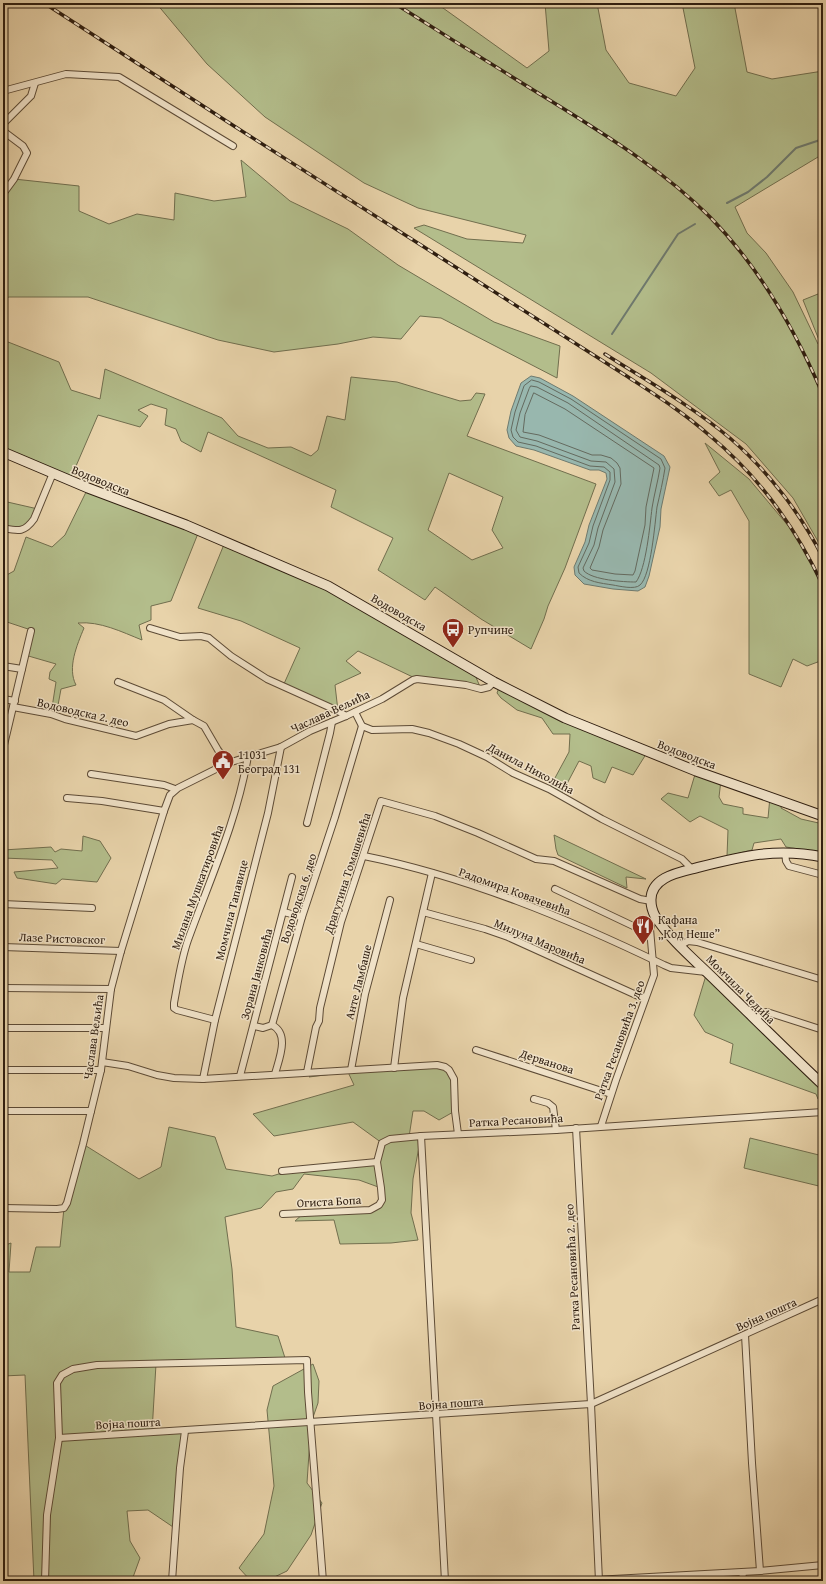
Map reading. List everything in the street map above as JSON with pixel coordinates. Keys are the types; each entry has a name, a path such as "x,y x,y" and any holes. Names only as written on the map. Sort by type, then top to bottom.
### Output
{"main road":[{"name":"Водоводска","path":"3,452 186,525 328,586 494,682 559,715 696,771 823,816"},
{"path":"651,901 653,891 663,879 692,869 758,853 786,852 823,858"},
{"name":"Момчила Чедића","path":"651,901 652,909 656,918 680,946 823,1085"}],"street":[{"path":"3,91 66,74 119,77 233,146"},
{"path":"3,124 31,96 35,82"},
{"path":"3,131 23,146 27,154 14,179 3,194"},
{"path":"3,528 16,531 23,530 29,526 34,519 53,473"},
{"path":"150,628 180,637 201,636 209,638 231,656 267,679 338,710 346,716"},
{"path":"3,749 31,630"},
{"path":"3,666 22,669"},
{"name":"Часлава Вељића","path":"3,1208 64,1208 92,1111 101,1070 111,989 121,951 170,795 175,790 228,763 280,747 310,731 355,712 382,699 413,680 418,679 466,685 482,689 489,687 494,682"},
{"path":"118,682 164,700 204,726 218,750 228,763"},
{"name":"Водоводска 2. део","path":"3,699 14,704 65,719 136,736 176,723 193,720"},
{"path":"355,712 362,726"},
{"path":"307,823 332,722"},
{"name":"Данила Николића","path":"362,726 372,730 412,729 429,733 459,744 555,792 612,825 682,859 692,869"},
{"name":"Водоводска 6. део","path":"272,1025 302,917 335,817 362,726"},
{"name":"Момчила Тапавице","path":"203,1079 215,1020 268,812 280,747"},
{"name":"Милана Мушкатировића","path":"215,1020 177,1010 174,1008 174,1003 188,942 237,808 248,756"},
{"path":"91,774 164,785 175,790"},
{"path":"67,798 102,801 164,811"},
{"name":"Драгутина Томашевића","path":"307,1072 314,1034 319,1021 320,1008 341,922 381,802 435,816 530,856 543,860 554,861 640,899 651,901"},
{"path":"786,852 786,861 789,866 823,876"},
{"name":"Радомира Ковачевића","path":"364,856 432,873 537,908 653,960"},
{"path":"394,1068 400,1013 432,873"},
{"name":"Зорана Јанковића","path":"240,1076 292,877"},
{"path":"555,889 650,934"},
{"name":"Анте Ламбаше","path":"351,1070 365,994 390,900"},
{"path":"3,904 92,908"},
{"path":"284,912 302,917"},
{"name":"Милуна Маровића","path":"423,912 508,937 645,999"},
{"name":"Ратка Ресановића 3. део","path":"601,1126 654,975 650,934 651,925 656,918"},
{"path":"680,946 688,941 697,942 823,980"},
{"path":"416,944 471,960"},
{"name":"Лазе Ристовског","path":"3,947 121,951"},
{"path":"653,960 671,968 707,972"},
{"path":"3,988 111,989"},
{"path":"756,1019 763,1013 767,1012 823,1030"},
{"path":"254,1026 263,1028 272,1025 277,1027 279,1031 282,1043 275,1074"},
{"path":"3,1028 105,1028"},
{"name":"Дерванова","path":"476,1050 611,1094"},
{"name":"Ратка Ресановића","path":"102,1062 128,1066 157,1075 174,1078 203,1079 437,1065 445,1067 449,1070 454,1079 455,1111 458,1134 556,1130 823,1112"},
{"path":"3,1070 101,1070"},
{"path":"534,1098 548,1103 553,1107 556,1130"},
{"path":"3,1111 92,1111"},
{"name":"Ратка Ресановића 2. део","path":"576,1128 599,1581"},
{"name":"Огиста Бопа","path":"283,1214 370,1210 379,1205 382,1200 377,1162 382,1143 390,1139 458,1134"},
{"path":"421,1136 445,1581"},
{"path":"282,1171 377,1162"},
{"name":"Војна пошта","path":"59,1438 591,1404 823,1299"},
{"path":"745,1335 760,1571"},
{"path":"44,1581 47,1515 59,1438 57,1383 62,1375 73,1369 97,1365 307,1360 308,1392 323,1581"},
{"path":"172,1581 180,1468 185,1431"},
{"path":"576,1581 599,1581 760,1571 823,1565"},
{"path":"742,1581 743,1572"}],"green space":[{"path":"156,3 436,3 527,68 549,51 545,3 597,3 606,50 629,83 676,96 695,68 682,3 734,3 747,72 772,79 823,71 823,154 735,207 747,233 766,253 793,292 818,344 823,345 823,550 793,498 746,444 651,373 414,228 424,225 467,239 523,243 526,235 418,208 364,183 265,117 207,64"},
{"path":"241,160 290,201 348,229 398,265 494,322 560,346 557,378 441,318 420,316 401,339 373,337 338,344 274,352 218,340 88,297 9,297 3,299 3,194 14,179 79,186 79,211 109,224 137,214 174,220 175,193 214,201 246,197"},
{"path":"823,292 823,339 819,340 803,300"},
{"path":"3,340 59,362 71,390 100,399 105,369 222,418 238,436 268,448 291,447 311,456 318,450 327,416 345,420 351,377 397,382 460,401 471,400 476,393 485,394 467,436 596,484 565,568 531,649 481,619 435,587 425,600 378,570 393,538 331,507 336,490 208,432 201,452 181,441 176,429 165,425 167,409 151,404 138,410 148,416 140,427 98,415 70,480 3,453","holes":["449,473 503,497 492,530 503,548 472,560 428,530"]},
{"path":"705,443 749,479 795,534 811,560 823,586 823,660 807,666 793,659 781,687 749,674 749,521 731,490 719,496 709,482 720,472"},
{"path":"88,488 199,531 171,601 151,606 151,620 139,625 142,640 103,625 78,623 84,628 74,656 72,671 76,685 61,689 56,716 51,714 56,682 49,679 50,672 56,664 25,655 31,630 4,621 3,626 3,577 14,571 26,537 52,547 65,535"},
{"path":"3,501 38,509 23,530 3,528"},
{"path":"225,542 280,565 472,668 481,689 417,679 358,651 346,661 361,673 335,685 338,711 283,686 300,648 241,621 198,608"},
{"path":"500,685 648,751 633,775 612,767 605,783 593,778 591,766 579,761 561,795 549,789 569,752 570,734 553,734 542,718 517,710 501,698 497,693"},
{"path":"696,771 721,780 719,797 723,804 743,808 743,814 768,818 770,797 783,801 781,808 801,819 823,824 823,853 786,847 781,839 754,843 752,850 727,856 728,830 700,816 690,822 661,799 668,793 688,798"},
{"path":"554,835 646,879 626,877 627,888 558,855"},
{"path":"83,836 100,841 111,858 97,882 62,879 56,884 17,878 14,872 58,868 52,860 3,858 3,850 51,847 55,852 61,849 82,851"},
{"path":"707,972 823,1085 823,1104 818,1099 816,1094 730,1063 733,1044 705,1032 694,1015"},
{"path":"437,1065 452,1075 455,1111 439,1120 424,1111 413,1111 409,1137 421,1136 413,1179 411,1213 418,1240 391,1243 340,1244 334,1220 295,1221 304,1213 370,1210 379,1205 381,1188 359,1180 304,1174 293,1189 276,1192 261,1208 225,1217 232,1269 236,1327 278,1336 286,1361 156,1364 152,1432 185,1431 176,1529 148,1510 127,1511 130,1541 140,1558 132,1580 34,1581 25,1375 3,1376 3,1246 11,1243 9,1272 30,1272 36,1247 60,1247 64,1208 83,1144 139,1179 161,1167 169,1127 215,1137 226,1169 272,1176 299,1168 377,1162 382,1143 353,1122 274,1136 253,1114 354,1085 348,1072 309,1077 314,1072"},
{"path":"750,1138 823,1156 823,1187 744,1168"},
{"path":"313,1364 319,1381 318,1403 311,1423 307,1483 322,1503 311,1535 287,1571 266,1581 251,1581 239,1568 264,1534 274,1486 267,1410 273,1386"}],"water":[{"path":"531,376 540,378 573,396 664,456 670,467 661,509 660,527 649,576 645,587 638,591 613,589 584,584 575,575 574,567 585,542 589,525 607,479 606,473 599,470 590,470 534,450 516,446 509,438 507,430 511,411 521,383"}],"waterway":[{"path":"727,203 748,192 767,177 796,148 823,139"},
{"path":"612,334 678,234 695,224"}],"railway":[{"path":"44,3 625,375 689,419 727,451 775,504 801,544 823,586"},
{"path":"394,3 634,154 692,200 710,217 745,257 775,300 801,347 823,395"},
{"path":"605,354 701,416 745,451 771,479 794,509 805,525 823,558"}],"place":[{"name":"Рупчине","path":"453,648"},
{"name":"11031 Београд 131","path":"223,780"},
{"name":"Кафана „Код Неше”","path":"643,946"}]}
